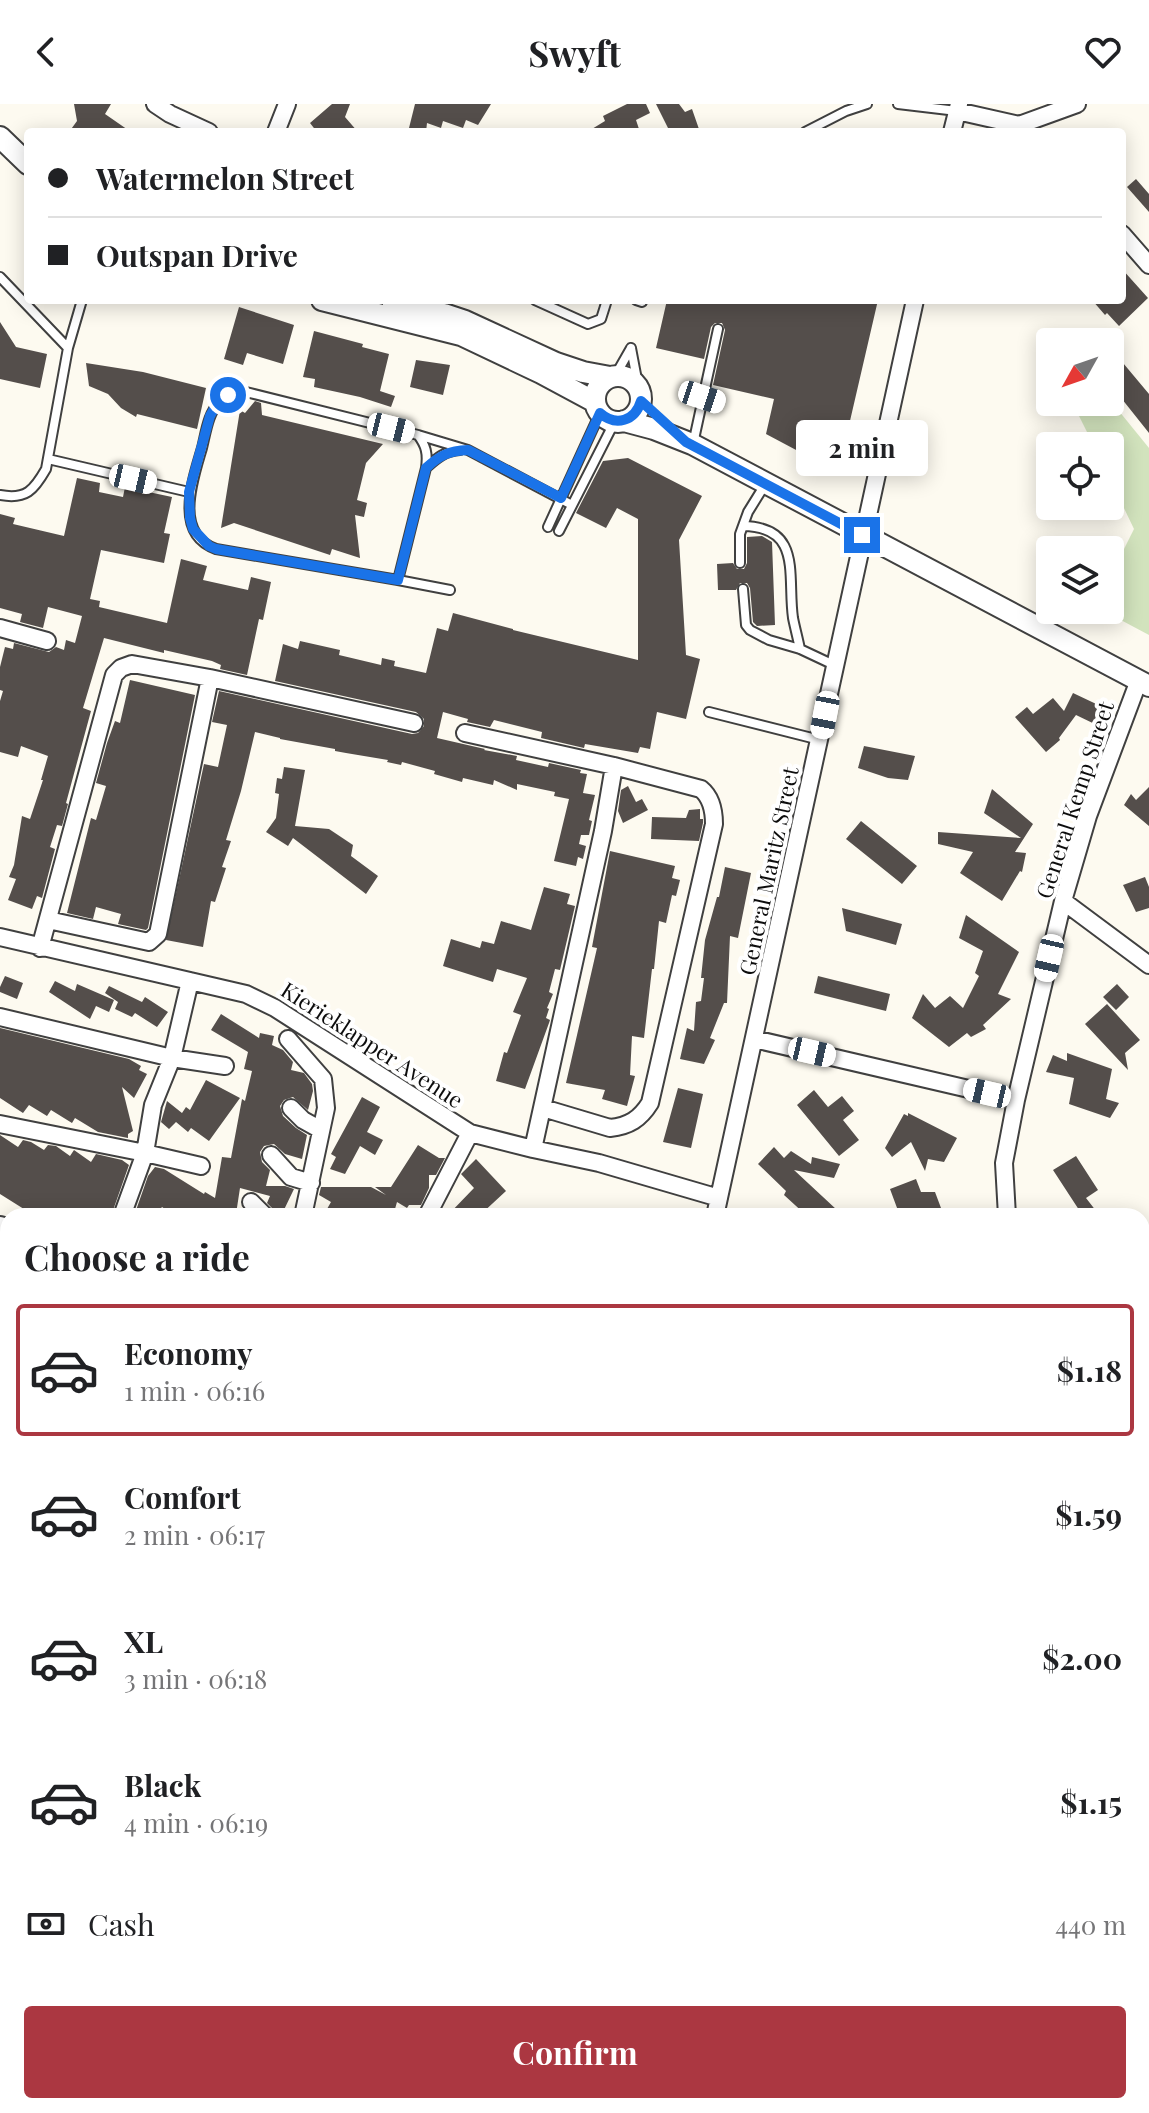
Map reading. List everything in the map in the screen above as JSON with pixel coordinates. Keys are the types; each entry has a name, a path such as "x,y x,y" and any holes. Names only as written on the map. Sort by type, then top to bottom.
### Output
{"street":[{"path":"155,104 200,128"},
{"path":"278,128 287,104"},
{"path":"1024,128 1077,104"},
{"path":"953,128 958,108 1019,128"},
{"path":"0,120 24,142"},
{"path":"0,137 24,160"},
{"path":"1126,239 1149,265"},
{"path":"338,304 461,335 541,373 609,414 689,443 1144,683"},
{"path":"391,304 465,321 556,363 583,372 627,377 633,381 640,396 689,443"},
{"name":"General Maritz Street","path":"717,1208 914,304"},
{"path":"609,414 596,390 613,376"},
{"path":"609,414 634,416 639,409 640,396"},
{"path":"0,628 47,641"},
{"path":"40,948 115,673 121,668 132,664 210,678 414,723"},
{"path":"48,920 149,942 158,934 210,678"},
{"name":"General Kemp Street","path":"1007,1208 1004,1163 1063,901 1092,802 1144,683"},
{"path":"465,733 701,789 712,806 714,824 650,1103 640,1117 629,1124 610,1128 543,1108"},
{"path":"533,1149 603,831 614,766"},
{"path":"1063,901 1149,965"},
{"name":"Kierieklapper Avenue","path":"0,937 258,998 470,1133 599,1163 719,1198"},
{"path":"125,1208 145,1153 153,1105 172,1058 190,981"},
{"path":"0,1017 172,1058 225,1066"},
{"path":"288,1039 323,1079 327,1103 305,1208"},
{"path":"754,1039 1016,1100"},
{"path":"291,1108 303,1120 321,1130"},
{"path":"0,1124 201,1166"},
{"path":"431,1208 470,1133"},
{"path":"271,1155 291,1177 311,1183"},
{"path":"251,1202 257,1208"},
{"path":"0,1359 0,1428"}],"lane":[{"path":"813,128 867,104"},
{"path":"898,104 958,108"},
{"path":"0,277 24,302"},
{"path":"26,304 68,348"},
{"path":"0,495 16,497 34,489 46,469 68,348 81,304"},
{"path":"544,304 588,324 601,319 606,304"},
{"path":"689,443 718,329"},
{"path":"613,376 631,348 640,396"},
{"path":"687,391 717,402"},
{"path":"450,590 209,546 193,529 189,492 210,416 218,402 228,395 246,392 418,435 468,450 572,505"},
{"path":"548,527 609,414"},
{"path":"559,531 609,414"},
{"path":"398,580 426,468 428,453 418,435"},
{"path":"426,468 444,454 468,450"},
{"path":"48,459 189,492"},
{"path":"740,563 740,534 756,497 766,483"},
{"path":"743,526 760,526 772,531 785,546 793,581 793,616 800,649"},
{"path":"743,589 746,625 750,630 834,665"},
{"path":"709,712 820,740"}],"green space":[{"path":"1079,416 1123,416 1149,448 1149,635 1124,622 1124,549 1134,529 1124,508 1124,432 1087,432"}],"building":[{"path":"74,104 111,104 105,114 125,128 72,128 77,121"},
{"path":"332,104 350,104 345,117 355,128 314,128 310,123"},
{"path":"415,104 491,104 478,125 466,120 463,128 443,121 441,128 427,123 426,128 409,128"},
{"path":"627,104 646,104 650,113 636,120 639,128 594,128 605,121 603,116"},
{"path":"656,104 679,104 685,112 692,109 699,128 668,128"},
{"path":"1136,179 1149,194 1149,212 1127,187"},
{"path":"1126,273 1148,298 1119,326 1107,313 1105,315 1095,304 1126,304"},
{"path":"666,304 877,304 840,464 830,468 766,434 774,399 713,385 725,330 722,323 711,327 704,359 656,348"},
{"path":"239,307 294,325 283,364 247,353 243,365 224,359"},
{"path":"0,322 16,347 47,354 40,388 0,379"},
{"path":"314,331 389,354 380,391 395,396 391,407 314,387 315,379 303,377"},
{"path":"416,360 450,365 443,395 410,387"},
{"path":"86,363 143,372 206,388 197,429 137,414 136,417 121,408 108,394 89,386"},
{"path":"1124,364 1149,394 1149,433 1124,402"},
{"path":"255,401 261,403 262,415 383,444 366,463 357,500 367,503 364,517 355,515 360,558 332,549 330,555 234,523 221,528 240,410 245,413"},
{"path":"628,458 702,496 679,540 686,655 700,659 686,719 657,712 650,749 640,747 638,753 585,744 584,748 541,738 542,732 494,720 490,727 443,712 437,738 517,756 516,760 548,767 549,763 587,774 583,793 595,795 589,835 581,835 579,844 586,846 583,859 578,857 576,866 554,861 569,799 554,796 555,792 517,784 517,790 494,780 493,785 463,778 462,782 402,762 401,765 255,732 226,840 231,841 222,867 226,868 215,902 211,901 203,947 166,940 204,764 218,767 227,725 212,722 219,691 412,734 418,733 424,726 424,719 416,712 275,681 283,644 298,649 300,641 340,650 339,655 381,665 382,658 395,661 394,666 426,673 437,628 448,631 453,613 638,660 638,519 617,508 606,528 576,513 603,461"},
{"path":"77,478 100,483 99,492 123,497 125,487 172,497 164,533 170,534 164,563 101,550 90,599 100,601 99,607 167,623 181,559 207,566 203,580 248,590 251,577 271,582 247,675 220,669 221,665 212,661 104,638 83,708 91,711 68,804 62,826 57,825 50,847 55,849 42,898 37,896 32,909 8,900 16,879 9,877 22,816 30,819 48,756 21,746 18,757 0,752 0,701 3,691 0,690 0,667 5,647 13,649 14,643 49,652 56,647 64,650 66,640 75,643 82,616 48,607 43,628 20,622 22,614 0,608 0,514 15,518 13,524 64,536"},
{"path":"762,536 772,542 775,625 757,626 753,622 747,583 740,583 736,590 718,590 717,564 733,563 737,569 744,569 747,563 747,537"},
{"path":"130,680 195,695 146,930 118,924 121,914 96,907 93,919 67,913 91,818 96,820 106,786 96,783 115,721 120,723"},
{"path":"1073,693 1111,711 1103,728 1076,715 1060,740 1046,752 1015,717 1027,707 1033,714 1053,698 1064,711"},
{"path":"864,746 915,756 908,780 888,778 858,768"},
{"path":"284,767 305,770 295,826 329,829 353,845 351,856 378,876 366,894 293,838 288,846 266,832 276,818 277,778 282,779"},
{"path":"628,786 636,802 642,799 648,810 623,823 618,811 621,790"},
{"path":"1149,787 1149,826 1124,805 1131,794 1136,800"},
{"path":"992,789 1033,824 1015,852 1026,853 1022,872 1002,901 960,873 973,852 938,844 938,832 1021,838 984,813"},
{"path":"700,809 703,823 699,841 651,839 652,817 686,818 689,810"},
{"path":"861,821 917,866 902,884 846,839"},
{"path":"610,851 675,866 672,878 680,880 676,896 672,895 666,923 659,921 644,1038 632,1036 630,1075 635,1076 627,1106 602,1099 605,1090 566,1083 597,948 592,947"},
{"path":"725,867 751,873 738,938 730,936 727,1003 724,1003 710,1038 715,1040 704,1064 680,1059 687,1028 694,1031 696,1002 701,1001 704,978 701,978 705,940"},
{"path":"1145,877 1149,887 1149,908 1136,912 1123,885"},
{"path":"544,887 570,894 567,904 575,906 560,970 555,969 549,992 553,994 546,1018 550,1020 525,1089 496,1081 504,1052 507,1053 521,1015 513,1012 527,978 497,969 493,982 443,966 451,939 480,948 482,941 494,944 501,921 531,930"},
{"path":"842,908 902,924 896,945 846,931"},
{"path":"966,915 1019,952 998,994 1011,999 983,1025 986,1029 971,1037 967,1033 949,1047 912,1018 923,994 935,1008 950,996 963,1008 979,976 975,973 983,951 959,938"},
{"path":"5,976 23,983 17,999 0,992"},
{"path":"818,976 890,994 886,1011 814,993"},
{"path":"55,981 75,991 77,984 114,1000 109,1012 96,1006 90,1019 49,992"},
{"path":"1117,984 1129,997 1116,1010 1103,997"},
{"path":"109,986 142,1002 145,997 168,1012 157,1027 135,1013 132,1017 115,1009 118,1002 105,993"},
{"path":"1107,1004 1140,1040 1125,1053 1128,1070 1085,1024"},
{"path":"221,1014 259,1038 260,1033 274,1036 272,1045 283,1050 293,1062 291,1070 304,1073 312,1084 308,1110 293,1097 284,1100 280,1106 283,1116 307,1135 302,1159 285,1154 274,1144 264,1146 260,1152 262,1162 270,1170 266,1186 294,1189 285,1208 272,1208 267,1203 270,1196 240,1188 237,1208 137,1208 148,1176 155,1167 215,1198 222,1157 231,1158 242,1099 245,1101 252,1071 244,1069 248,1052 211,1030"},
{"path":"0,1028 129,1059 141,1066 139,1070 147,1074 134,1098 122,1087 133,1131 128,1138 98,1132 75,1118 72,1123 51,1110 47,1116 29,1105 23,1113 0,1098"},
{"path":"1067,1053 1112,1069 1106,1099 1119,1103 1110,1118 1069,1104 1074,1078 1046,1072 1053,1055 1067,1061"},
{"path":"206,1080 240,1098 209,1141 191,1128 188,1132 176,1122 169,1129 161,1122 167,1101 182,1113 186,1107 190,1110"},
{"path":"678,1088 703,1094 691,1148 663,1142"},
{"path":"814,1090 828,1107 842,1096 854,1111 843,1120 859,1140 839,1156 797,1105"},
{"path":"362,1097 380,1107 367,1132 383,1140 375,1155 360,1146 345,1174 330,1169 336,1157 331,1154"},
{"path":"908,1113 957,1138 944,1162 928,1159 925,1171 911,1142 892,1157 885,1148 904,1114 908,1116"},
{"path":"0,1135 18,1147 23,1140 44,1150 48,1145 56,1146 70,1156 74,1150 91,1162 96,1154 122,1160 129,1165 114,1208 22,1208 0,1194"},
{"path":"418,1145 439,1158 445,1158 436,1175 429,1175 429,1188 421,1205 409,1205 407,1208 397,1202 395,1208 328,1208 331,1202 319,1195 321,1187 371,1187 386,1195 375,1187 391,1187"},
{"path":"774,1147 784,1158 791,1151 811,1164 812,1157 840,1164 834,1178 794,1170 835,1208 798,1208 784,1195 786,1191 758,1164"},
{"path":"1076,1156 1098,1190 1086,1198 1094,1208 1078,1208 1053,1170"},
{"path":"476,1159 506,1191 488,1208 455,1208 474,1188 461,1174"},
{"path":"916,1179 921,1192 935,1192 941,1208 897,1208 890,1189"}],"route":[{"path":"228,395 218,402 210,416 189,492 193,529 216,549 398,580 426,468 439,456 468,450 561,498 600,413 606,419 624,421 634,416 641,401 686,442 862,535"}]}
